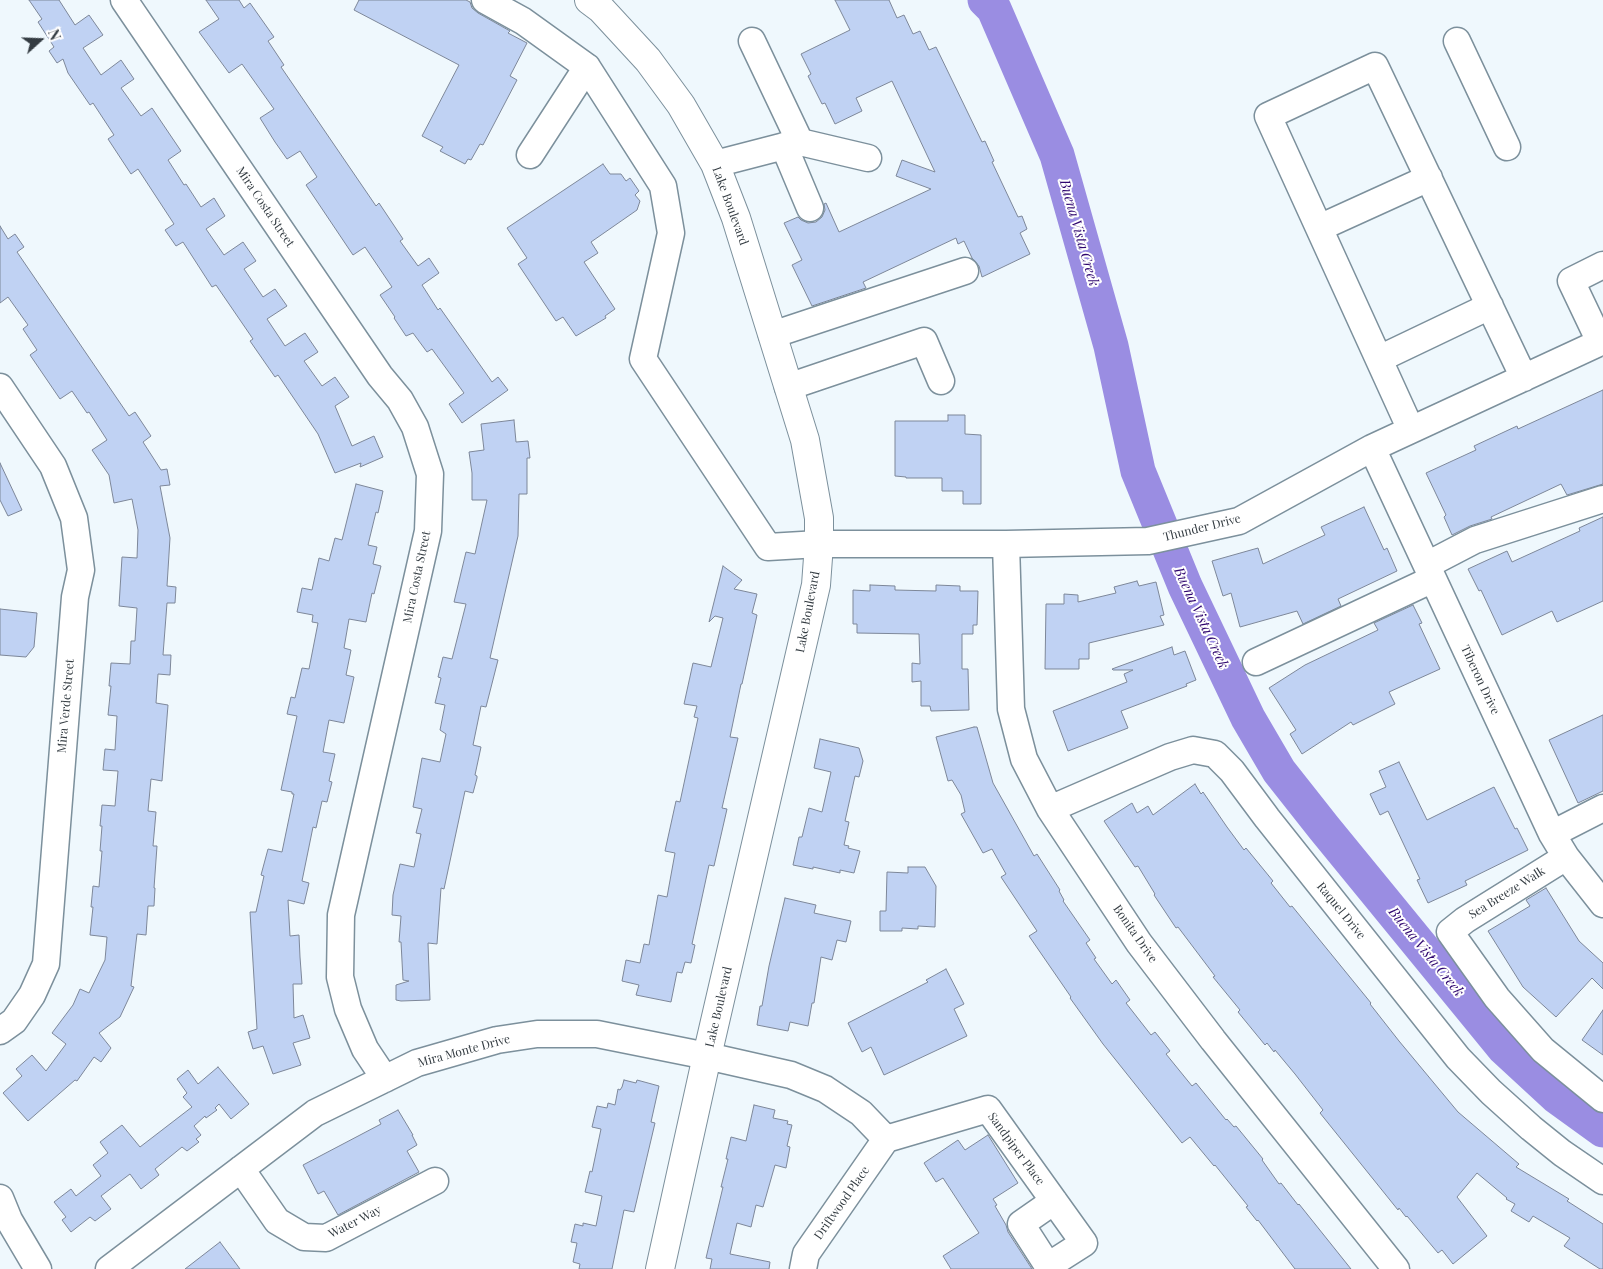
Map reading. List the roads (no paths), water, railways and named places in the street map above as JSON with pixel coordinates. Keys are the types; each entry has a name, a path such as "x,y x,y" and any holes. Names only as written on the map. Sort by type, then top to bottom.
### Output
{"main road":[{"name":"Lake Boulevard","path":"589,0 601,9 648,60 682,104 715,164 736,218 805,440 818,514 819,544 816,585 707,1056 660,1269"}],"street":[{"name":"Mira Costa Street","path":"124,0 374,368 400,400 415,427 430,474 428,531 342,915 340,977 348,1009 366,1049 385,1079"},
{"path":"485,0 522,21 587,66 530,155"},
{"path":"752,41 792,144 810,208"},
{"path":"1457,41 1507,147"},
{"name":"Thunder Drive","path":"587,66 663,186 671,233 643,359 768,547 819,544 1006,544 1148,541 1238,521 1372,448 1602,342"},
{"path":"1411,430 1268,116 1375,66 1524,378"},
{"path":"715,164 792,144 868,158"},
{"path":"1319,228 1429,178"},
{"path":"1602,342 1571,281 1603,264"},
{"path":"772,335 965,271"},
{"path":"1379,359 1490,306"},
{"path":"788,387 924,340 941,381"},
{"name":"Mira Verde Street","path":"0,387 53,466 74,518 81,570 75,597 46,964 32,995 14,1021 0,1031"},
{"name":"Tiberon Drive","path":"1372,448 1552,834 1566,857 1603,904"},
{"path":"1256,662 1430,572 1475,540 1603,500"},
{"name":"Bonita Drive","path":"1006,544 1010,709 1024,759 1050,808 1151,958 1213,1040 1396,1269"},
{"name":"Raquel Drive","path":"1050,808 1170,757 1193,750 1215,754 1232,771 1267,818 1458,1058 1531,1128 1562,1153 1603,1181"},
{"path":"1552,834 1603,808"},
{"name":"Sea Breeze Walk","path":"1566,857 1465,920 1450,932 1497,998 1543,1050 1603,1099"},
{"name":"Mira Monte Drive","path":"109,1269 315,1113 417,1063 498,1040 537,1034 597,1034 791,1075 825,1089 861,1114 886,1139"},
{"name":"Sandpiper Place","path":"886,1139 988,1109 1054,1201"},
{"name":"Driftwood Place","path":"803,1269 806,1254 886,1139"},
{"name":"Water Way","path":"241,1168 277,1221 304,1237 326,1238 436,1181"},
{"path":"0,1198 9,1220 38,1269"}],"waterway":[{"name":"Buena Vista Creek","path":"985,0 994,9 1057,155 1111,346 1138,471 1185,586 1248,718 1279,771 1504,1048 1556,1096 1603,1130"}]}
